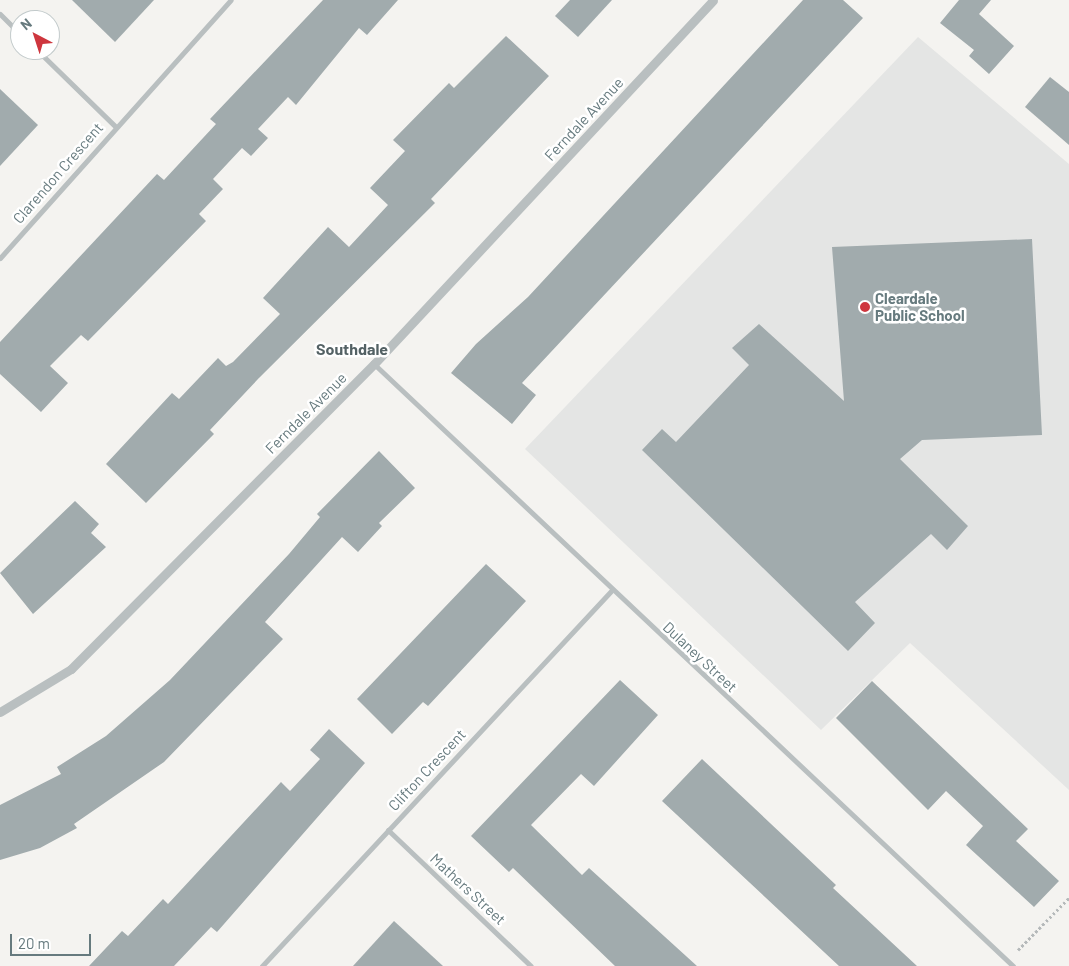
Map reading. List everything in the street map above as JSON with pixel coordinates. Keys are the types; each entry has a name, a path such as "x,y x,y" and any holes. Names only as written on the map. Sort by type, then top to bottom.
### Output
{"street":[{"name":"Clarendon Crescent","path":"0,258 115,126 231,0"},
{"name":"Ferndale Avenue","path":"0,712 71,669 374,364 713,0"},
{"path":"0,14 10,24"},
{"name":"Clarendon Crescent","path":"47,60 115,126"},
{"name":"Dulaney Street","path":"374,364 611,591 1012,966"},
{"name":"Clifton Crescent","path":"262,966 611,591"},
{"name":"Mathers Street","path":"388,830 530,966"}],"path":[{"path":"1007,961 1069,898"}],"shaded area":[{"name":"Cleardale Public School","path":"918,37 1069,164 1069,790 910,643 821,730 525,449"}],"building":[{"path":"72,0 154,0 115,42"},
{"path":"323,0 398,0 367,35 359,28 296,105 288,97 258,129 268,138 251,156 242,148 213,179 223,189 199,214 206,221 88,341 81,335 50,366 68,383 41,412 0,374 0,342 157,174 164,180 216,124 210,119"},
{"path":"570,0 612,0 578,37 555,16"},
{"path":"803,0 843,0 863,18 522,383 536,395 512,424 451,373 476,344 528,297"},
{"path":"959,0 991,0 979,14 1014,46 989,74 969,56 974,50 940,23"},
{"path":"506,36 549,76 431,199 435,203 258,379 210,430 214,434 146,503 106,464 172,393 179,399 218,358 226,366 233,362 280,314 263,298 328,227 349,247 388,205 370,188 405,151 393,140 449,83 454,88"},
{"path":"1050,77 1069,92 1069,145 1025,107"},
{"path":"0,89 38,125 0,166"},
{"path":"1032,239 1042,435 922,440 900,459 968,526 947,550 931,534 855,602 875,623 848,651 642,450 662,429 676,442 749,365 732,348 759,324 844,401 832,247"},
{"path":"379,451 415,488 379,523 382,526 358,552 342,537 265,622 283,639 164,762 74,824 77,828 40,848 0,860 0,805 61,774 57,767 106,736 170,680 289,554 320,517 317,514"},
{"path":"75,501 99,524 91,533 106,547 33,614 0,573"},
{"path":"486,564 526,601 428,706 423,702 392,734 357,699"},
{"path":"620,680 658,715 594,786 581,774 531,825 582,875 589,868 697,966 615,966 513,868 509,872 471,836"},
{"path":"872,681 1028,829 1016,841 1059,881 1034,907 966,845 983,826 946,791 928,810 836,718"},
{"path":"329,729 365,763 217,932 211,927 174,966 89,966 122,931 128,936 163,899 168,904 281,782 290,791 320,759 310,750"},
{"path":"702,759 836,885 833,888 917,966 839,966 662,801"},
{"path":"394,921 443,966 353,966"}],"place":[{"name":"Cleardale Public School","path":"865,307"}],"district":[{"name":"Southdale","path":"352,349"}]}
